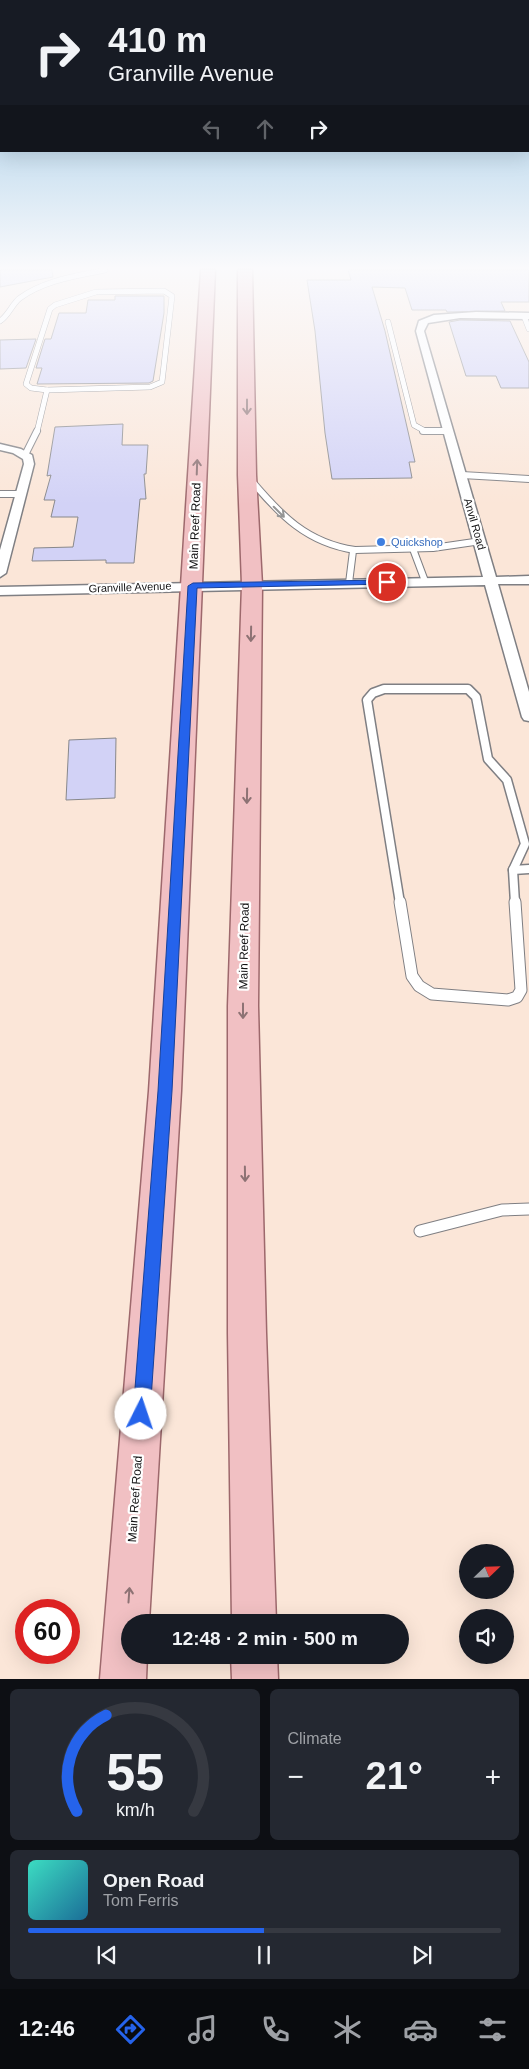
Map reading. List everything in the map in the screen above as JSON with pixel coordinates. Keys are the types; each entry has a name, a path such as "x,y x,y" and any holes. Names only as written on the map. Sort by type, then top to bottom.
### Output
{"main road":[{"name":"Main Reef Road","path":"123,1679 165,1091 193,586 203,348"},
{"name":"Main Reef Road","path":"246,348 247,475 252,585 243,1006 247,1333 254,1614"},
{"path":"254,1664 255,1679"}],"street":[{"name":"Anvil Road","path":"425,348 529,717"},
{"path":"0,448 21,453 29,464 0,573"},
{"name":"Granville Avenue","path":"0,591 529,580"}],"lane":[{"path":"37,348 26,384 31,388 47,390 150,387 162,382 166,348"},
{"path":"395,348 414,425 418,430 424,432 449,431"},
{"path":"21,453 37,430 47,390"},
{"path":"247,475 273,506 296,527 330,546 355,550 413,549 440,548 481,542"},
{"path":"462,475 480,475 502,480 529,479"},
{"path":"0,494 22,494"},
{"path":"413,549 425,581"},
{"path":"348,583 353,551 355,550"},
{"path":"384,689 468,689 473,692 476,697 488,760 507,780 525,844 513,870 521,990 518,997 508,1000 432,994 419,986 412,976 367,700 373,692 384,689"},
{"path":"513,870 529,869"},
{"path":"420,1231 502,1210 529,1209"}],"shaded area":[{"path":"0,348 529,348 529,1679 0,1679"}],"building":[{"path":"0,348 33,348 26,368 0,369"},
{"path":"42,348 158,348 153,381 149,383 37,384 42,368 36,368"},
{"path":"317,348 389,348 415,462 409,462 412,478 332,479 325,433"},
{"path":"457,348 523,348 529,362 529,388 501,388 496,376 466,376"},
{"path":"123,424 122,445 148,445 146,474 144,474 146,499 140,499 134,563 106,563 106,560 32,561 34,548 73,547 78,517 51,517 55,500 44,500 51,475 47,476 55,427"},
{"path":"116,738 115,798 66,800 69,740"}],"place":[{"name":"Quickshop","path":"381,542"}],"route":[{"path":"141,1414 165,1091 193,586 387,582"}]}
